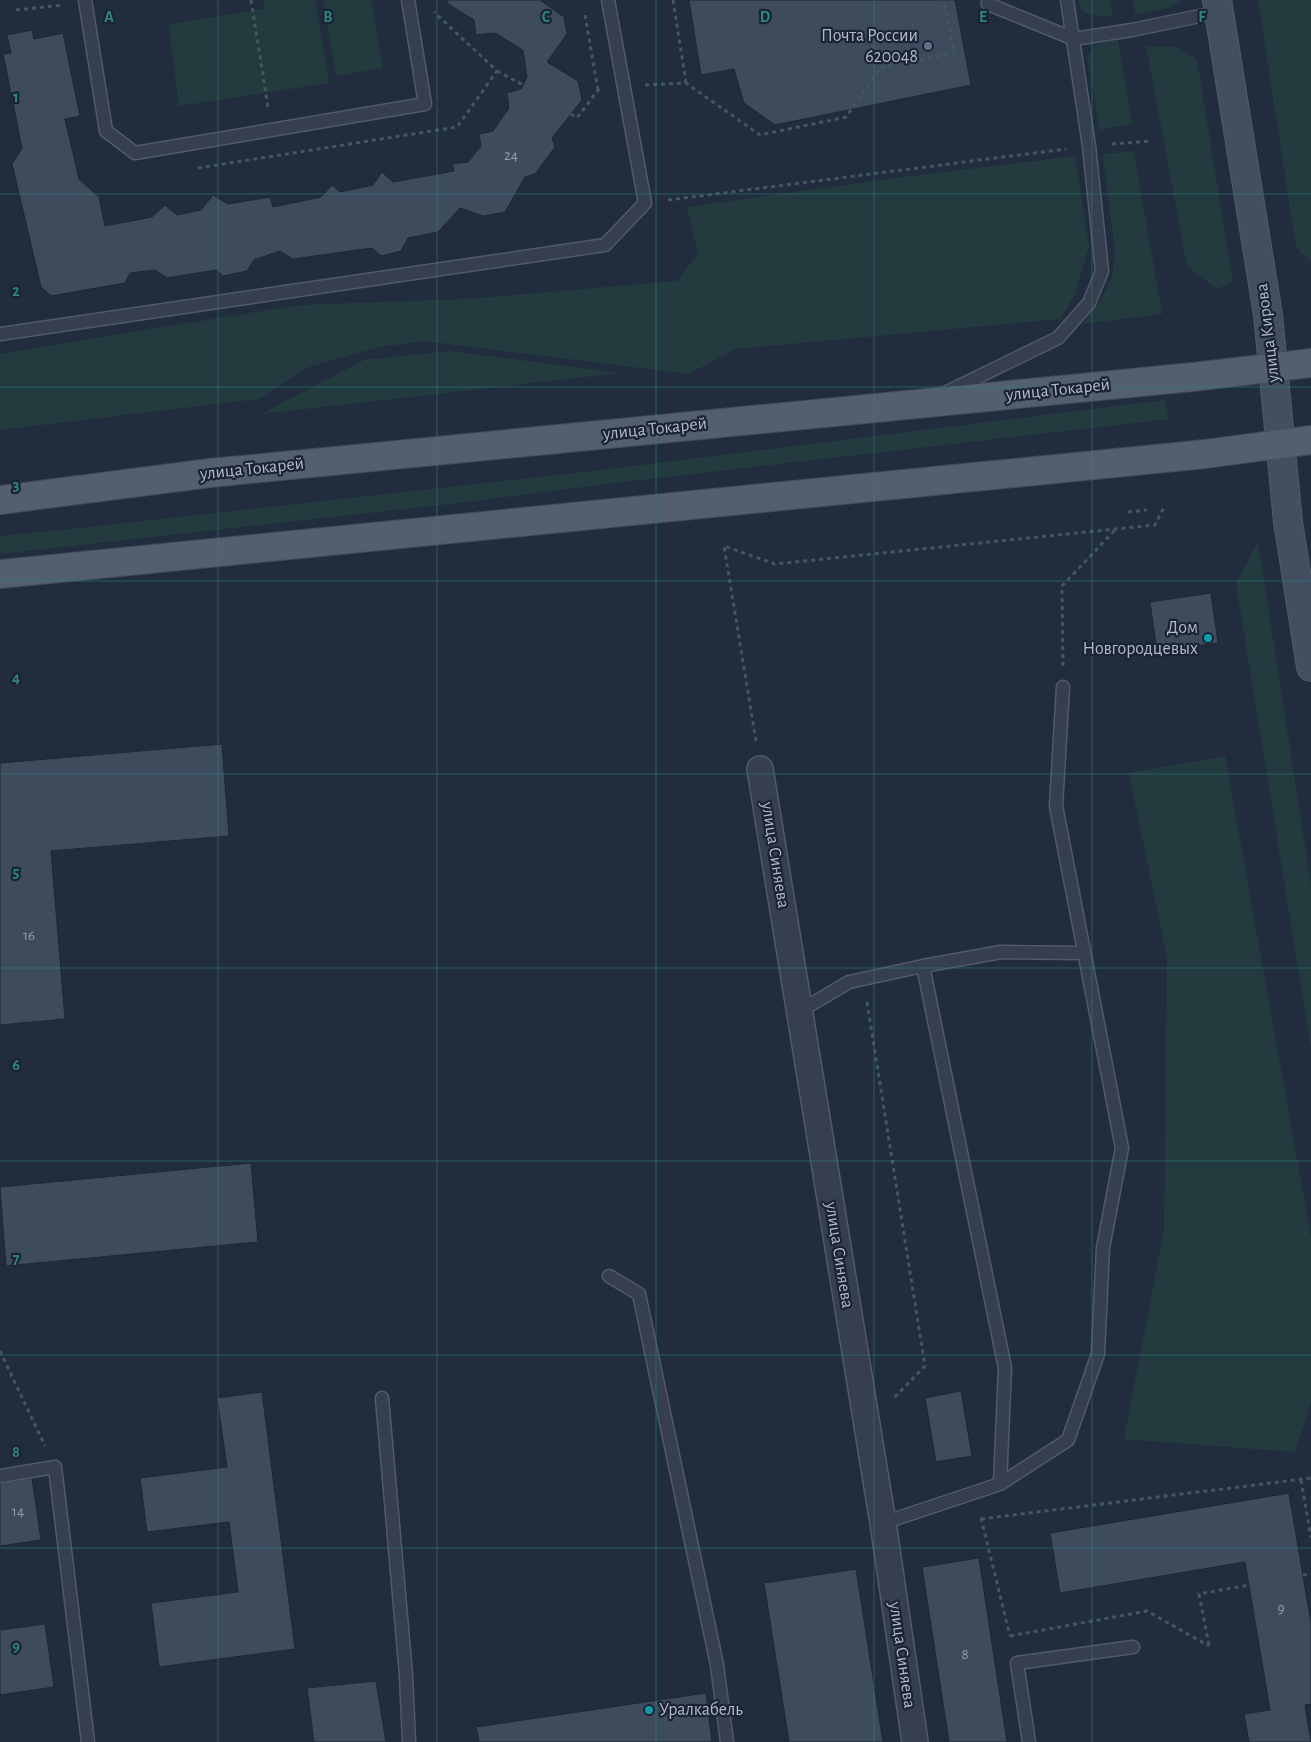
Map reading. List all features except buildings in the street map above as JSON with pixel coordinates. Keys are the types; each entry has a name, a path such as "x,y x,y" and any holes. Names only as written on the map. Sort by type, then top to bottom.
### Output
{"main road":[{"name":"улица Кирова","path":"1218,6 1268,315 1288,522 1311,667"},
{"name":"улица Токарей","path":"0,500 210,473 1311,363"},
{"path":"0,574 1205,454 1311,440"}],"street":[{"name":"улица Синяева","path":"760,769 867,1425 915,1742"}],"lane":[{"path":"85,0 106,131 135,153 426,104 408,0"},
{"path":"0,334 605,245 646,203 608,0"},
{"path":"988,0 988,4 1074,39 1132,30 1218,6"},
{"path":"924,403 1058,338 1089,303 1102,271 1090,146 1067,0"},
{"path":"882,1523 1000,1484 1068,1440 1098,1354 1104,1248 1122,1148 1056,806 1063,687"},
{"path":"800,1011 849,982 923,966 1001,952 1084,953"},
{"path":"923,966 1005,1368 1000,1484"},
{"path":"609,1276 639,1294 717,1666 727,1742"},
{"path":"382,1398 406,1675 408,1742"},
{"path":"0,1476 55,1467 88,1742"},
{"path":"1029,1742 1016,1663 1133,1647"}],"path":[{"path":"252,0 271,130"},
{"path":"673,0 686,83 760,135 846,117 881,67 954,53 944,0"},
{"path":"16,10 64,5"},
{"path":"584,9 598,90"},
{"path":"497,71 523,85"},
{"path":"646,203 1090,146 1151,141"},
{"path":"760,769 724,546 775,564 1155,525 1164,507"},
{"path":"1128,512 1147,510"},
{"path":"1063,687 1062,586 1116,529"},
{"path":"864,979 926,1366 867,1425"},
{"path":"0,1352 55,1467"},
{"path":"981,1519 1311,1478"},
{"path":"1301,1480 1311,1538"},
{"path":"974,1492 1016,1663"},
{"path":"1303,1575 1311,1574"},
{"path":"1210,1646 1199,1594 1249,1585"}],"green space":[{"path":"263,0 315,0 329,83 179,106 169,24 264,9"},
{"path":"323,0 371,0 383,68 336,76"},
{"path":"1078,0 1110,0 1113,15 1098,16 1083,12"},
{"path":"1133,0 1181,0 1168,8 1136,15"},
{"path":"1258,0 1311,0 1311,262 1296,247"},
{"path":"1118,40 1132,124 1100,130 1087,58 1096,47 1103,43"},
{"path":"1146,46 1177,47 1197,60 1233,282 1217,289 1187,266"},
{"path":"1134,151 1162,314 1083,324 1102,297 1112,277 1115,251 1103,154"},
{"path":"1075,156 1089,246 1075,295 1060,319 735,349 689,374 424,341 379,347 309,367 258,399 0,430 0,354 299,305 467,299 677,281 698,254 687,207 903,177"},
{"path":"449,351 621,373 261,414 364,360"},
{"path":"1165,400 1169,419 606,484 459,503 0,554 0,536 593,471"},
{"path":"1258,542 1311,885 1311,1048 1236,583"},
{"path":"1225,756 1311,1237 1311,1401 1295,1452 1124,1439 1164,1230 1167,958 1129,773"}],"place":[{"name":"Почта России 620048","path":"928,46"},
{"name":"Дом Новгородцевых","path":"1208,638"},
{"name":"Уралкабель","path":"649,1710"}]}
